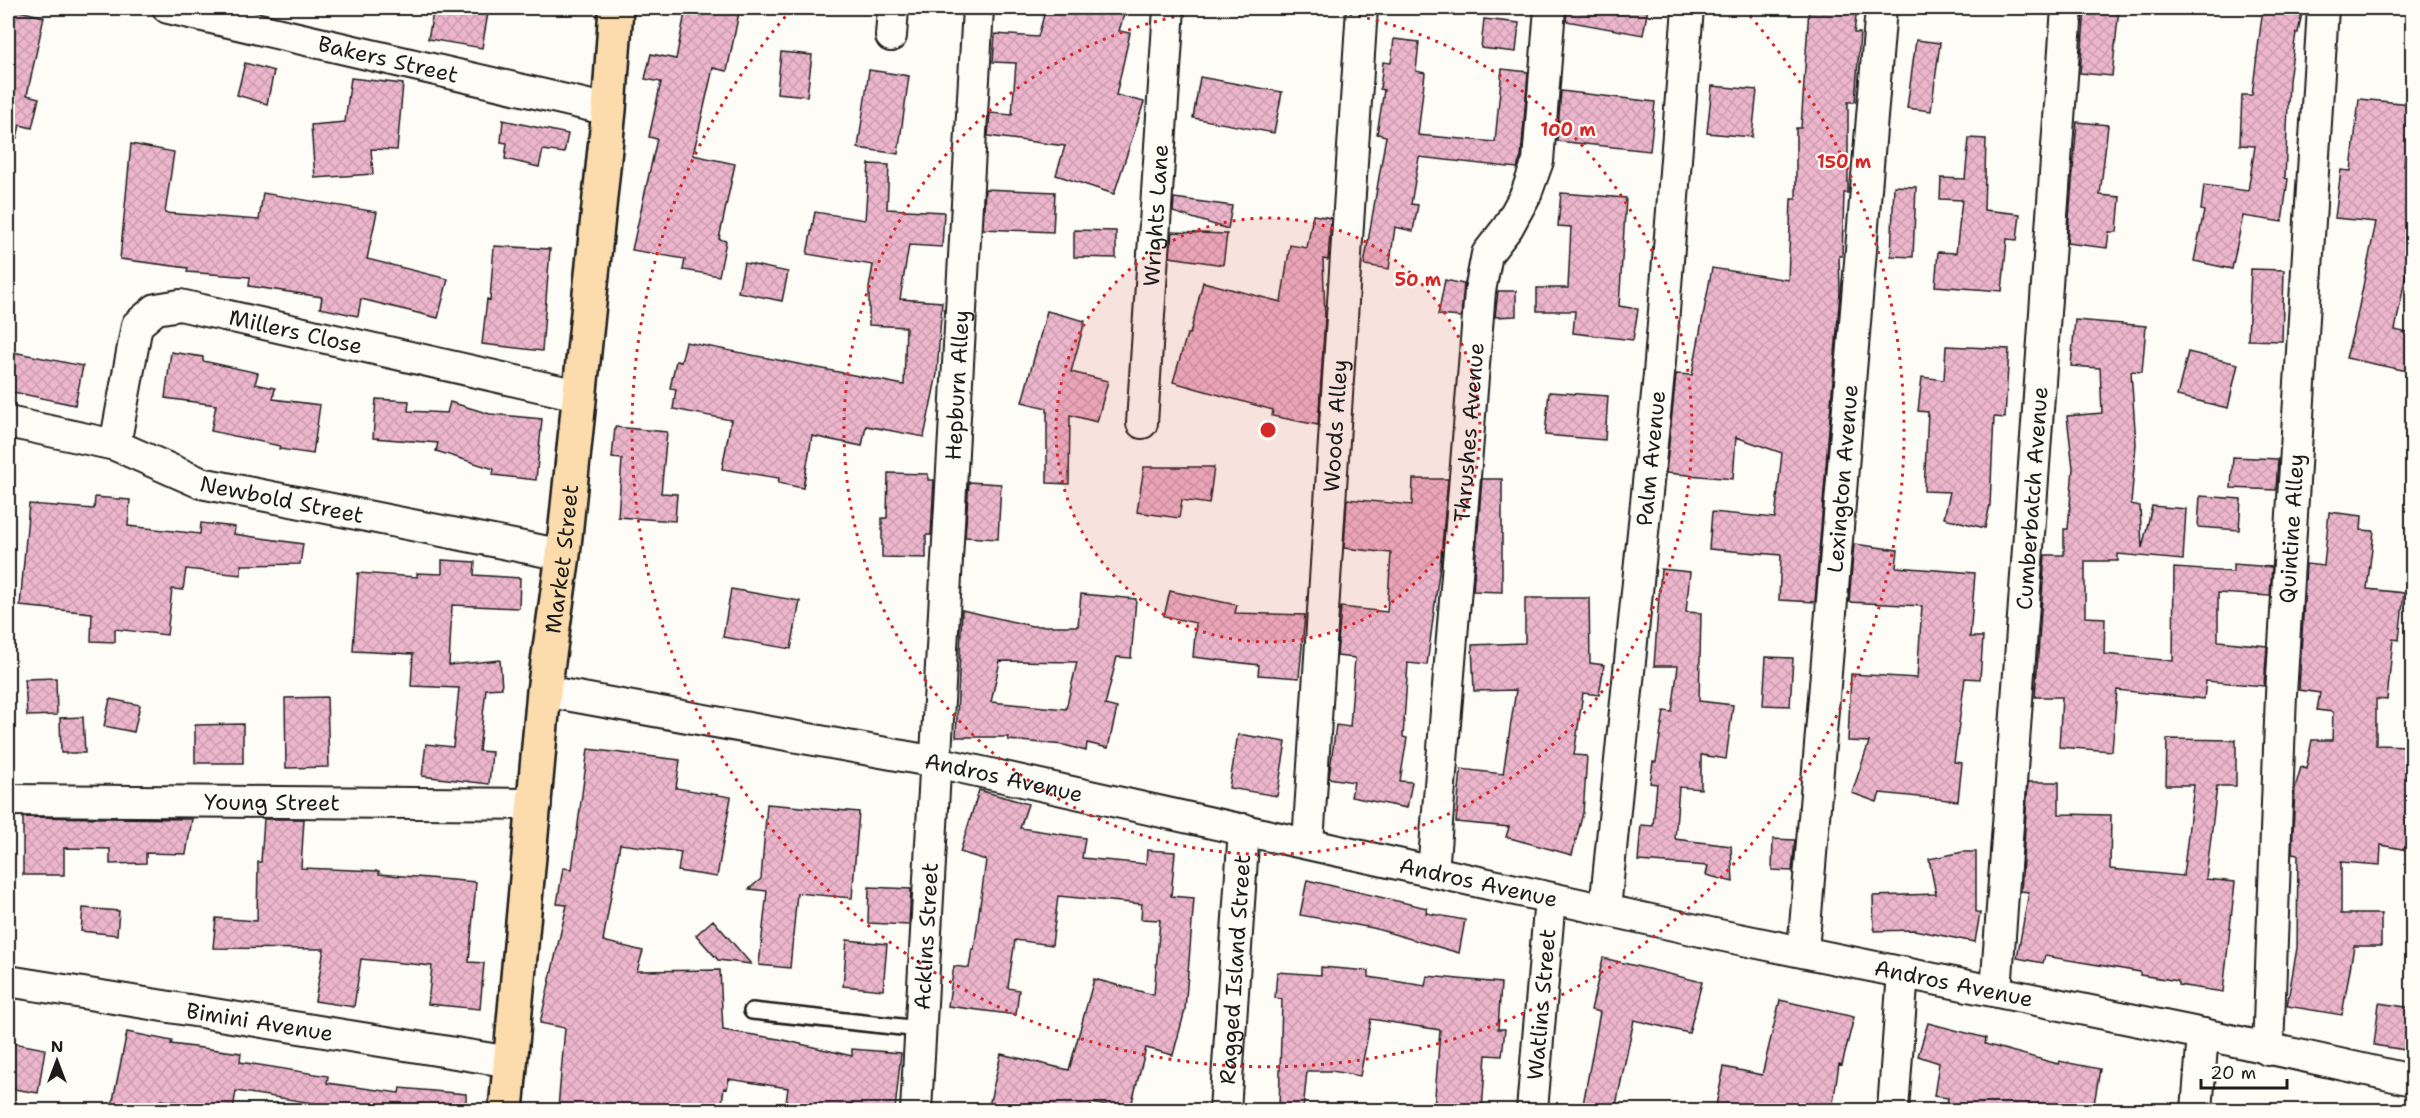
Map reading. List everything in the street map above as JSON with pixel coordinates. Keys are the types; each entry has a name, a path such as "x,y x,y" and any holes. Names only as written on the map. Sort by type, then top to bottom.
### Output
{"main road":[{"name":"Market Street","path":"506,1110 536,804 544,691 563,555 609,110 616,8"}],"street":[{"name":"Bakers Street","path":"168,8 609,110"},
{"name":"Hepburn Alley","path":"936,762 978,8"},
{"name":"Wrights Lane","path":"1142,423 1169,8"},
{"name":"Woods Alley","path":"1308,843 1362,8"},
{"name":"Thrushes Avenue","path":"1433,872 1480,291 1487,254 1508,227 1526,194 1538,161 1550,8"},
{"name":"Palm Avenue","path":"1605,909 1659,374 1688,8"},
{"name":"Lexington Avenue","path":"1803,951 1881,8"},
{"name":"Cumberbatch Avenue","path":"1996,991 2067,8"},
{"name":"Quintine Alley","path":"2268,1050 2281,694 2323,8"},
{"name":"Millers Close","path":"115,445 137,325 156,309 180,305 578,395"},
{"name":"Newbold Street","path":"8,422 115,445 201,483 563,555"},
{"name":"Andros Avenue","path":"544,691 936,762 1550,898 2203,1034 2412,1080"},
{"name":"Acklins Street","path":"916,1110 936,762"},
{"name":"Young Street","path":"8,800 536,804"},
{"name":"Ragged Island Street","path":"1225,1110 1244,830"},
{"name":"Watlins Street","path":"1533,1110 1550,898"},
{"path":"1893,1110 1903,972"},
{"name":"Bimini Avenue","path":"8,981 511,1062"},
{"path":"2197,1110 2203,1034"}],"lane":[{"path":"752,1011 920,1029"}],"building":[{"path":"8,8 44,17 27,95 39,98 32,128 20,125 17,138 8,137"},
{"path":"434,8 456,8 488,13 482,48 428,39"},
{"path":"686,8 740,8 727,71 713,68 693,155 735,164 719,239 726,241 719,276 683,270 685,259 632,250 657,139 649,137 661,82 645,79 651,54 676,59"},
{"path":"1046,8 1126,8 1119,31 1130,33 1116,95 1144,102 1114,194 1056,175 1065,146 988,136 990,113 1012,115 1016,63 993,62 995,34 1038,37"},
{"path":"1567,8 1648,8 1643,35 1566,21"},
{"path":"1809,8 1857,8 1854,33 1860,33 1855,102 1848,102 1848,193 1844,193 1842,256 1839,256 1840,292 1815,602 1779,600 1781,555 1709,549 1712,512 1775,518 1782,453 1736,437 1733,479 1666,473 1676,374 1692,375 1712,268 1788,280 1791,199 1796,199 1796,128 1801,128"},
{"path":"2085,8 2119,8 2112,76 2080,73"},
{"path":"2263,8 2303,8 2298,33 2296,33 2289,80 2285,178 2288,179 2282,222 2243,216 2232,269 2194,261 2204,211 2201,210 2204,185 2248,191 2255,146 2240,145 2242,95 2252,95"},
{"path":"1484,19 1519,23 1516,52 1481,48"},
{"path":"1394,39 1419,42 1416,71 1425,73 1418,135 1495,142 1502,69 1528,72 1521,157 1517,168 1419,157 1411,204 1418,205 1413,231 1395,227 1389,269 1364,265 1386,136 1377,134 1384,90 1380,89 1383,62 1391,63"},
{"path":"1916,40 1940,43 1931,111 1907,108"},
{"path":"781,52 812,55 807,96 777,93"},
{"path":"245,63 274,71 267,104 237,95"},
{"path":"869,70 909,76 898,154 858,148"},
{"path":"1200,77 1282,92 1274,133 1193,118"},
{"path":"351,78 403,84 397,150 371,149 373,174 315,178 311,125 345,122"},
{"path":"1712,86 1757,90 1752,137 1707,133"},
{"path":"1561,91 1655,102 1650,151 1557,141"},
{"path":"2359,99 2411,104 2404,166 2412,167 2412,244 2395,330 2412,334 2412,372 2346,358 2376,222 2335,218 2341,170 2351,171"},
{"path":"503,120 568,134 564,153 543,150 539,167 505,159 507,143 501,142"},
{"path":"2077,122 2108,125 2100,195 2120,197 2117,232 2109,232 2107,248 2067,243"},
{"path":"1969,138 1986,139 1984,210 2020,214 2017,240 2007,239 2002,291 1935,286 1938,252 1956,253 1962,200 1940,199 1941,178 1965,179"},
{"path":"131,144 174,152 165,213 259,220 263,193 377,212 367,259 448,279 438,318 361,299 358,316 320,308 322,297 249,286 250,277 187,272 188,268 120,259"},
{"path":"869,164 889,165 887,209 944,212 942,247 909,245 900,299 942,302 937,374 924,437 866,426 862,446 812,436 803,488 778,483 779,478 722,469 731,420 673,409 676,389 670,388 676,361 681,362 686,342 904,385 906,327 869,325 869,288 873,265 807,254 815,212 865,220"},
{"path":"1894,186 1916,187 1913,257 1891,256"},
{"path":"985,189 1055,192 1053,232 983,229"},
{"path":"1561,193 1626,198 1619,306 1638,309 1633,340 1573,333 1575,311 1537,311 1537,288 1568,288 1571,227 1558,226"},
{"path":"1174,198 1232,206 1228,229 1173,212"},
{"path":"1313,215 1331,218 1328,260 1323,259 1325,318 1318,425 1272,416 1273,410 1173,382 1187,334 1190,334 1203,282 1281,302 1290,245 1307,248"},
{"path":"1074,230 1116,231 1116,258 1074,257"},
{"path":"1172,232 1227,234 1223,265 1170,257"},
{"path":"494,246 550,249 542,351 482,344 487,299 490,300"},
{"path":"744,263 788,272 782,301 738,292"},
{"path":"2251,269 2284,270 2282,341 2248,340"},
{"path":"1445,280 1464,284 1461,317 1438,315"},
{"path":"1498,291 1516,291 1516,316 1495,317"},
{"path":"1047,311 1085,321 1071,372 1108,381 1097,422 1070,415 1069,484 1047,483 1047,408 1022,402"},
{"path":"2075,320 2146,326 2142,372 2131,371 2136,444 2131,504 2140,506 2142,548 2152,506 2186,509 2183,560 2118,554 2118,561 2085,561 2085,617 2105,618 2104,654 2173,661 2174,568 2233,572 2233,564 2272,567 2270,596 2218,593 2218,641 2267,646 2264,686 2206,681 2204,699 2117,690 2112,751 2059,747 2062,697 2035,697 2045,555 2064,555 2064,529 2068,529 2073,468 2067,416 2102,413 2100,368 2071,366"},
{"path":"1946,346 2009,349 2005,418 1994,417 1990,505 1985,528 1944,518 1950,492 1924,491 1928,412 1918,411 1922,377 1944,380"},
{"path":"13,352 83,366 75,405 8,391"},
{"path":"171,352 203,357 203,361 258,373 255,384 275,388 273,399 320,405 313,454 279,449 280,446 211,431 216,405 165,398"},
{"path":"2188,352 2238,364 2228,408 2177,396"},
{"path":"1549,392 1608,396 1605,440 1545,435"},
{"path":"376,399 409,401 408,411 447,413 450,402 490,414 542,419 536,480 493,475 494,469 436,451 438,443 373,438"},
{"path":"615,427 667,432 661,493 677,494 675,521 618,517 622,459 612,458"},
{"path":"2233,457 2278,459 2276,490 2231,488"},
{"path":"1144,467 1214,467 1209,504 1182,500 1179,518 1137,512"},
{"path":"888,473 928,474 928,480 934,480 931,535 926,535 926,558 882,557 882,518 887,518"},
{"path":"1413,479 1448,479 1427,665 1408,663 1403,737 1407,738 1400,781 1412,782 1407,808 1351,797 1354,782 1329,778 1336,725 1350,727 1355,658 1337,656 1341,607 1387,612 1391,553 1344,548 1347,499 1412,505"},
{"path":"1482,479 1502,479 1502,592 1473,591"},
{"path":"969,482 1001,484 998,539 965,537"},
{"path":"2200,496 2241,499 2239,530 2198,527"},
{"path":"95,497 130,500 128,526 200,534 201,523 235,527 234,534 303,544 300,564 241,565 241,575 186,569 183,590 172,589 167,635 115,629 115,642 91,641 92,613 20,606 29,504 94,509"},
{"path":"2329,512 2362,516 2361,530 2374,531 2367,589 2404,593 2399,640 2393,639 2387,700 2376,699 2376,745 2412,746 2412,851 2381,845 2380,865 2341,862 2341,914 2381,914 2381,946 2354,946 2342,1015 2287,1006 2297,948 2298,854 2292,853 2295,788 2301,767 2306,769 2312,740 2332,740 2333,712 2317,710 2320,693 2299,690 2306,564 2324,566"},
{"path":"1854,544 1898,550 1896,567 1975,573 1970,637 1983,637 1980,679 1965,678 1954,762 1962,763 1958,801 1880,793 1877,802 1852,793 1869,742 1848,741 1851,674 1917,678 1922,606 1849,602"},
{"path":"442,560 475,562 474,575 520,578 519,608 452,605 449,665 500,660 502,688 486,689 479,751 492,752 489,784 422,776 426,744 453,747 459,688 411,686 413,654 353,651 358,573 417,577 417,573 442,574"},
{"path":"1661,569 1690,572 1686,612 1701,613 1699,701 1733,705 1726,759 1701,755 1701,789 1679,787 1675,839 1731,846 1733,882 1706,875 1708,866 1638,861 1641,825 1653,826 1657,784 1650,783 1653,762 1656,762 1664,711 1672,712 1678,666 1654,666"},
{"path":"731,589 800,601 791,649 723,637"},
{"path":"1170,591 1237,605 1235,613 1305,615 1299,678 1258,675 1259,665 1193,657 1196,623 1164,616"},
{"path":"1081,594 1136,599 1131,658 1117,657 1105,705 1117,708 1108,748 1087,743 1086,751 1064,745 1008,740 1009,737 956,737 962,610 1032,626 1078,626","holes":["1000,661 1077,662 1066,709 991,702"]},
{"path":"1525,598 1589,598 1590,663 1604,665 1599,695 1583,693 1574,755 1587,756 1583,813 1572,855 1506,837 1509,827 1456,822 1461,769 1503,774 1516,690 1474,691 1472,645 1525,643"},
{"path":"1766,657 1793,658 1790,706 1763,705"},
{"path":"56,678 57,715 27,716 25,679"},
{"path":"327,697 329,767 286,768 285,698"},
{"path":"110,699 140,705 134,732 104,726"},
{"path":"83,717 85,753 61,753 60,718"},
{"path":"243,724 243,763 195,763 195,725"},
{"path":"1238,734 1286,742 1277,796 1229,788"},
{"path":"2167,739 2236,740 2236,786 2217,786 2206,879 2235,882 2223,992 2178,985 2178,981 2140,975 2140,972 2045,956 2043,963 2017,958 2029,892 2021,891 2028,782 2059,782 2059,814 2111,815 2110,869 2183,876 2194,785 2166,785"},
{"path":"588,749 680,760 676,788 731,797 717,877 678,871 681,852 620,844 603,941 643,951 637,971 720,970 723,1030 779,1039 852,1056 852,1049 901,1053 895,1110 785,1110 788,1088 729,1079 727,1089 724,1088 721,1110 558,1108 565,1028 540,1023 567,905 557,904 563,868 572,869"},
{"path":"979,790 1028,804 1020,828 1085,838 1082,858 1146,864 1147,850 1175,852 1171,896 1194,898 1185,1010 1173,1055 1146,1048 1130,1110 1091,1103 1091,1110 988,1110 1001,1054 1069,1070 1094,979 1154,995 1160,920 1141,919 1142,904 1058,896 1052,945 1015,940 1008,988 1019,990 1016,1015 948,1006 954,966 969,968 972,949 974,950 986,860 960,852"},
{"path":"767,804 859,812 852,898 797,893 790,968 759,965 767,891 749,889 761,879"},
{"path":"23,817 192,819 186,854 146,853 146,863 110,864 110,849 64,848 64,875 23,875"},
{"path":"264,819 304,819 301,868 379,871 379,874 476,882 469,962 484,963 480,1009 428,1004 432,966 361,959 354,1007 315,1001 324,949 213,948 216,918 257,921 258,862 261,862"},
{"path":"1773,839 1795,840 1792,871 1772,870"},
{"path":"1963,852 1976,852 1976,912 1980,913 1975,942 1914,930 1874,931 1873,896 1936,894 1929,859"},
{"path":"1307,880 1427,908 1426,913 1465,920 1459,953 1373,928 1300,915"},
{"path":"869,887 911,889 909,925 868,923"},
{"path":"83,908 119,911 117,935 81,931"},
{"path":"713,920 751,964 718,960 696,935"},
{"path":"847,940 887,944 883,990 843,986"},
{"path":"1603,958 1702,982 1689,1033 1634,1020 1615,1110 1582,1110 1600,1012 1591,1010"},
{"path":"1321,967 1369,971 1369,977 1425,986 1427,976 1501,983 1498,1029 1505,1029 1502,1056 1486,1055 1482,1110 1434,1110 1440,1030 1371,1019 1360,1076 1332,1071 1307,1071 1303,1110 1279,1110 1282,999 1275,998 1277,972 1321,975"},
{"path":"1780,1000 1854,1017 1842,1065 1839,1064 1832,1110 1782,1107 1782,1110 1715,1110 1724,1067 1762,1075"},
{"path":"2379,1003 2412,1008 2412,1051 2374,1045"},
{"path":"1928,1023 1986,1038 1985,1044 2058,1064 2059,1061 2100,1069 2093,1110 1946,1110 1948,1098 1934,1096 1939,1063 1918,1056"},
{"path":"127,1032 172,1041 171,1044 241,1053 240,1062 328,1076 327,1083 399,1093 400,1088 466,1094 466,1110 338,1110 339,1107 236,1091 233,1109 161,1100 159,1110 111,1110"},
{"path":"8,1042 45,1049 38,1093 8,1088"}]}
